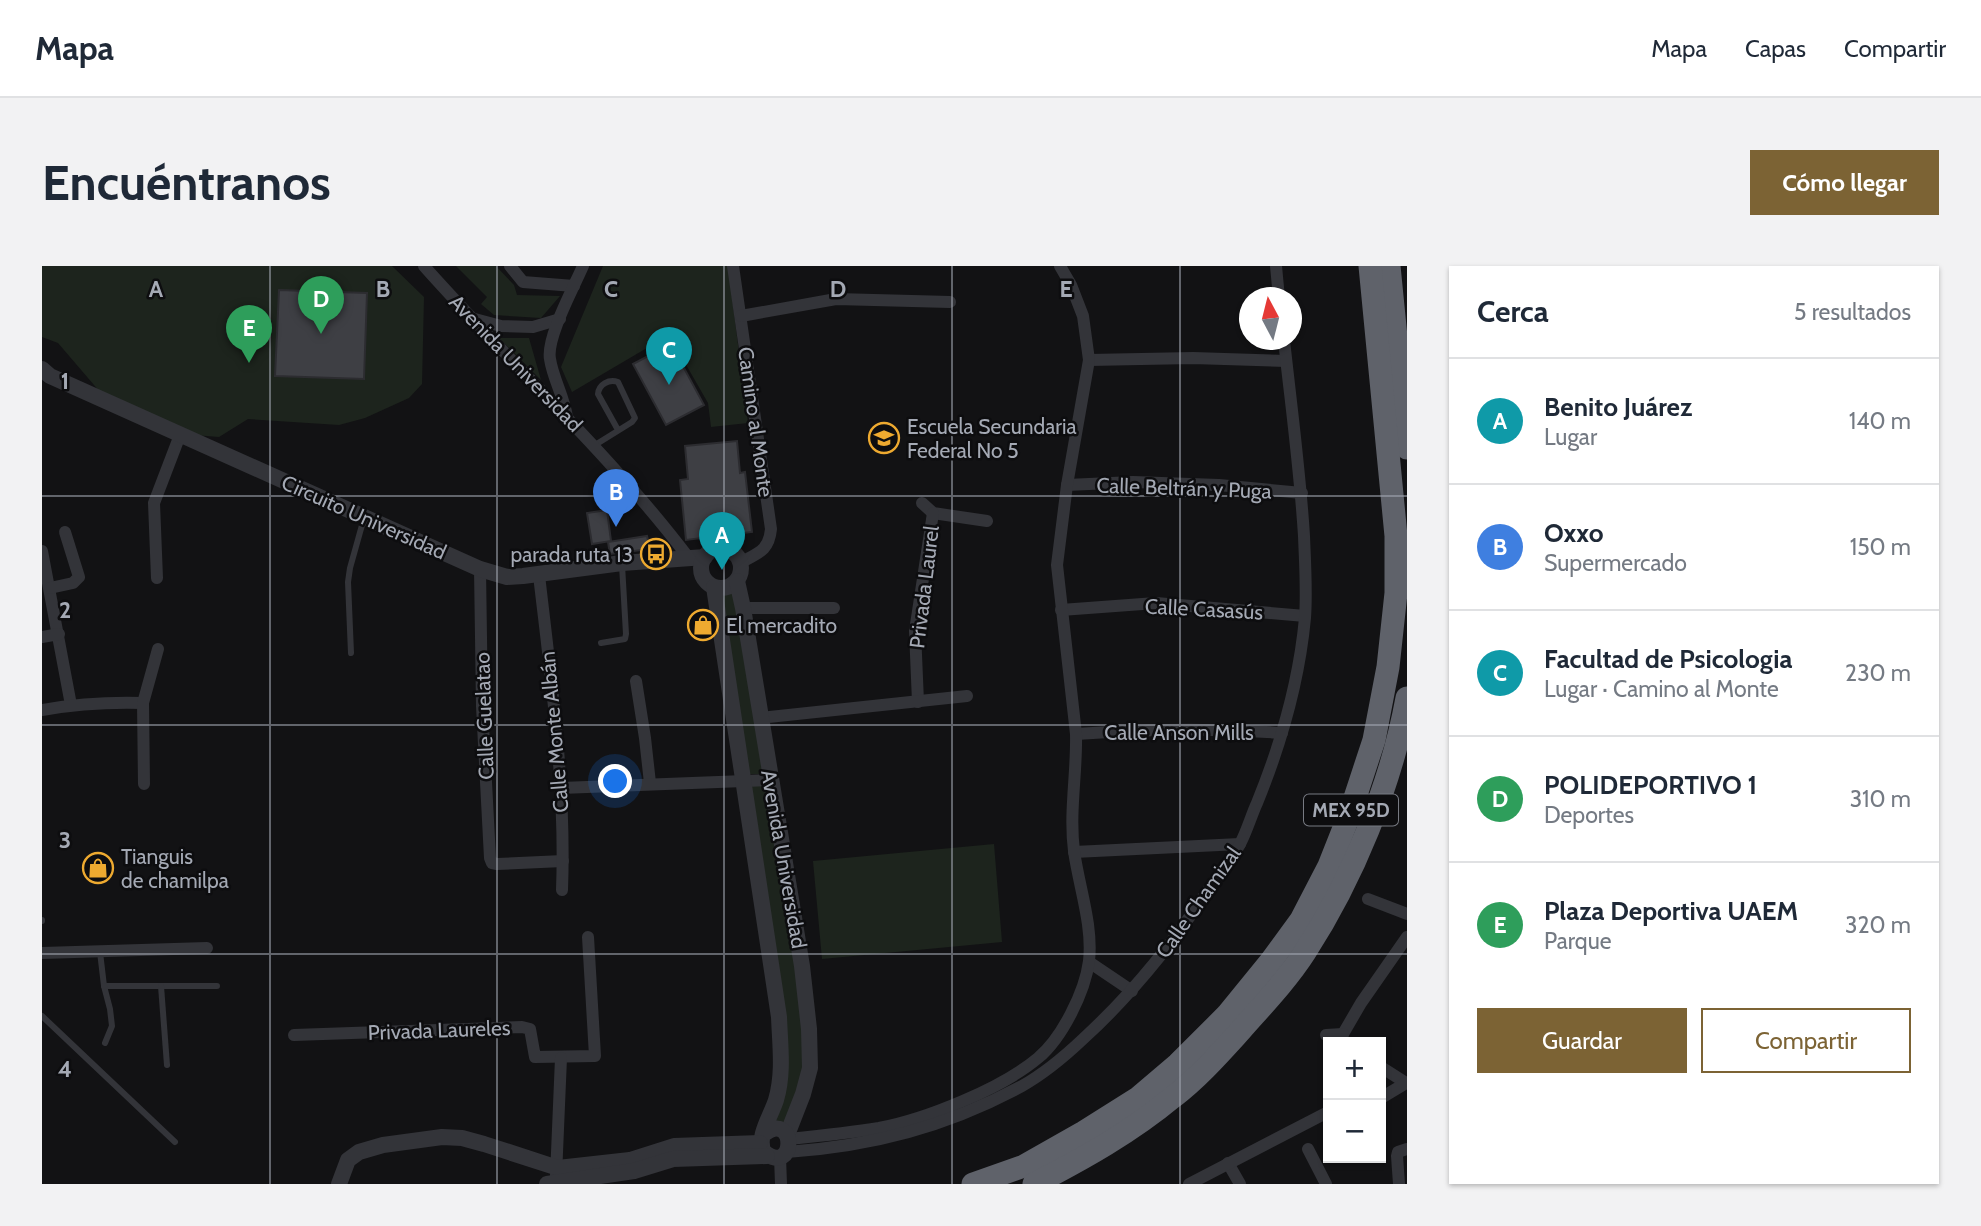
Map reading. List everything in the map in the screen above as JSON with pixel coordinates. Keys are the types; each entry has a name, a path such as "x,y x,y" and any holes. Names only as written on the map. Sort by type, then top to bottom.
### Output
{"highway":[{"name":"MEX 95D","path":"973,1184 1024,1166 1084,1132 1138,1098 1178,1064 1227,1015 1271,961 1301,920 1329,866 1374,740 1388,667 1396,593 1396,536 1370,266"},
{"path":"1389,266 1407,447"},
{"name":"MEX 95D","path":"1034,1184 1081,1160 1175,1096 1223,1049 1269,998 1304,953 1341,887 1366,831 1385,783 1407,698"}],"street":[{"name":"Avenida Universidad","path":"424,266 595,445 696,557"},
{"path":"510,266 523,282 574,286"},
{"path":"568,418 565,401 556,382 549,356 552,337 583,266"},
{"name":"Camino al Monte","path":"733,266 771,529 770,541 763,551 740,563"},
{"name":"Calle Chamizal","path":"553,1178 634,1171 673,1160 881,1127 941,1110 1002,1082 1039,1058 1077,1006 1089,962 1088,932 1074,852 1072,820 1077,762 1076,734 1057,565 1067,485 1089,360 1083,316 1060,266"},
{"path":"1276,266 1278,287"},
{"path":"741,316 836,299 950,302"},
{"path":"471,318 501,326 533,327 560,319"},
{"name":"Calle Chamizal","path":"776,1145 824,1149 886,1139 974,1110 1023,1085 1056,1063 1132,991 1182,929 1240,844 1282,733 1293,692 1305,616 1306,573 1301,493 1285,350"},
{"path":"1089,360 1193,358 1286,361"},
{"name":"Circuito Universidad","path":"45,378 365,516 480,569 507,577 696,557"},
{"path":"157,578 154,503 180,435"},
{"name":"Calle Beltrán y Puga","path":"1067,485 1133,482 1219,485 1301,493"},
{"path":"922,503 933,513 987,521"},
{"name":"Privada Laurel","path":"918,702 915,631 933,513"},
{"path":"50,588 73,583 79,578 65,532"},
{"path":"721,549 733,553 740,563 737,581 726,588 714,587 706,582 696,557 721,549"},
{"path":"42,551 71,705"},
{"name":"Calle Guelatao","path":"480,569 482,706 490,858 492,863 497,864 563,861"},
{"name":"Calle Monte Albán","path":"539,575 561,788 562,890"},
{"name":"Avenida Universidad","path":"737,581 802,966 809,1029 810,1068 803,1094 776,1145"},
{"name":"Avenida Universidad","path":"714,587 779,1017 781,1067 776,1145"},
{"name":"Calle Casasús","path":"1061,610 1156,603 1305,616"},
{"path":"743,608 834,608"},
{"path":"42,637 59,634"},
{"path":"144,784 144,703 158,649"},
{"path":"636,681 650,783"},
{"path":"760,718 967,696"},
{"path":"42,710 111,702 144,703"},
{"name":"Calle Anson Mills","path":"1076,734 1161,729 1282,733"},
{"path":"561,788 771,780"},
{"path":"1074,852 1240,844"},
{"path":"1368,899 1407,914"},
{"path":"339,1184 348,1160 359,1152 383,1145 442,1138 462,1138 484,1143 553,1178 561,1058 595,1056 588,937"},
{"path":"1348,1037 1361,1003 1407,937"},
{"path":"42,953 207,948"},
{"path":"1089,962 1132,991"},
{"name":"Privada Laureles","path":"294,1035 522,1027 530,1029 535,1057 561,1058"},
{"path":"1326,1035 1341,1037"},
{"path":"1386,1070 1406,1081 1386,1095"},
{"path":"1189,1184 1323,1115"},
{"path":"776,1145 781,1184"},
{"path":"1308,1149 1326,1184"},
{"path":"1399,1184 1397,1156 1398,1152 1407,1149"},
{"path":"1228,1163 1240,1184"}],"lane":[{"path":"595,445 618,430 635,418 618,382 613,380 598,388 598,394 618,430"},
{"path":"351,653 349,568 365,516"},
{"path":"601,643 625,639 622,563"},
{"path":"100,953 112,1026 105,1043"},
{"path":"104,986 217,986"},
{"path":"161,986 167,1065"},
{"path":"42,1016 175,1142"}],"shaded area":[{"path":"42,266 392,266 424,297 422,384 409,398 365,418 339,425 248,419 219,437 194,435 100,392 58,343 42,337"},
{"path":"456,266 496,266 514,285 517,295 560,296 541,318 494,315 481,304 487,297"},
{"path":"603,266 728,266 748,423 711,427 708,403 669,335 572,392 561,367"},
{"path":"499,338 529,338 541,380"},
{"path":"735,591 763,774 747,774 718,593"},
{"path":"748,785 768,786 804,1014 806,1070 786,1126 773,1122 786,1071"},
{"path":"994,844 1002,942 822,959 813,861"}],"building":[{"path":"279,290 367,293 364,379 275,376"},
{"path":"671,344 704,405 666,425 633,364"},
{"path":"737,441 740,473 745,472 752,532 686,540 680,480 688,479 685,446"},
{"path":"607,510 611,541 592,544 587,513"},
{"path":"647,536 650,549 610,554 608,542"}],"place":[{"name":"POLIDEPORTIVO 1","path":"321,334"},
{"name":"Plaza Deportiva UAEM","path":"249,363"},
{"name":"Facultad de Psicologia","path":"669,385"},
{"name":"Escuela Secundaria Federal No 5","path":"884,438"},
{"name":"Oxxo","path":"616,527"},
{"name":"parada ruta 13","path":"656,554"},
{"name":"Benito Juárez","path":"722,570"},
{"name":"El mercadito","path":"703,625"},
{"name":"Tianguis de chamilpa","path":"98,868"}]}
